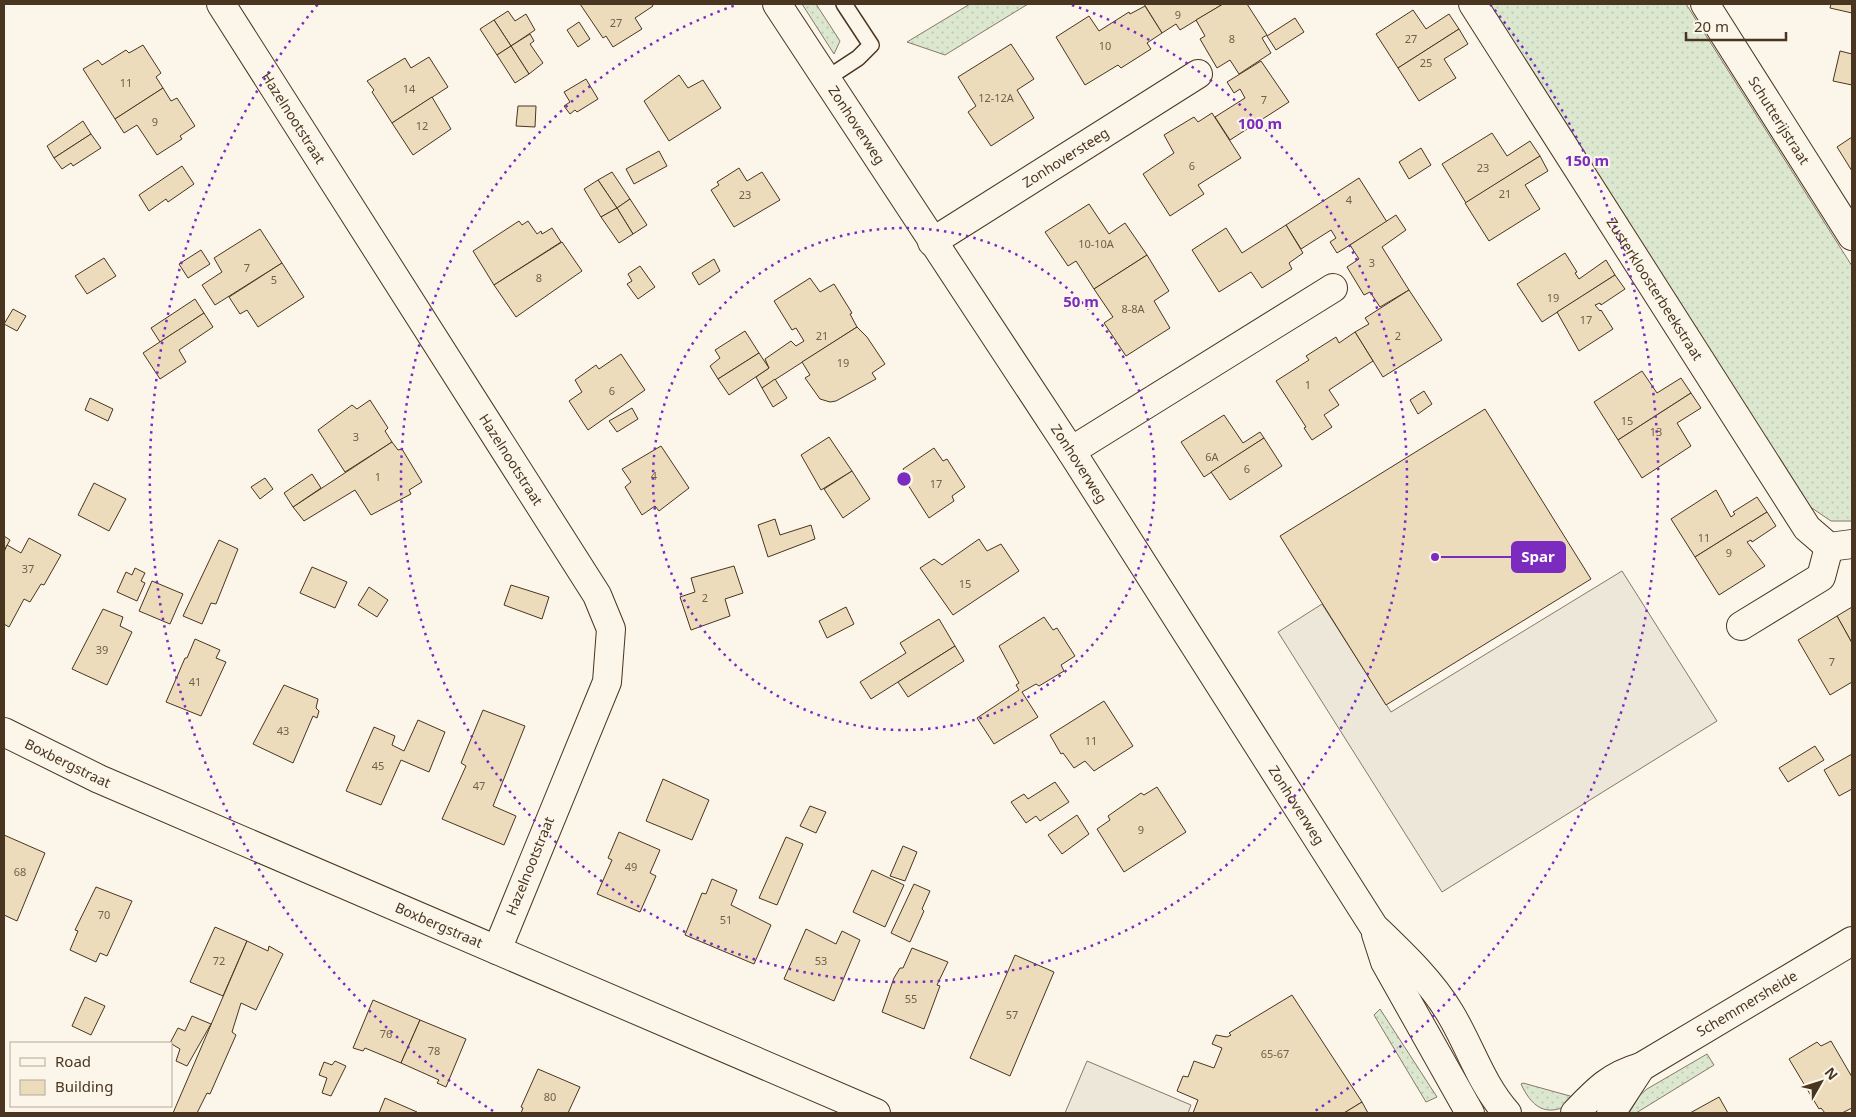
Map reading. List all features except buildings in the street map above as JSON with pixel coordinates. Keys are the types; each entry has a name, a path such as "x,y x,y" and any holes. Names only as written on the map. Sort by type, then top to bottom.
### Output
{"street":[{"name":"Hazelnootstraat","path":"220,4 597,595 610,629 606,682 497,950"},
{"name":"Zonhoverweg","path":"777,4 1071,451 1374,928 1424,976 1440,998 1450,1013 1490,1092 1507,1113"},
{"name":"Zusterkloosterbeekstraat","path":"1473,4 1807,528 1841,545"},
{"name":"Schutterijstraat","path":"1705,4 1852,236"},
{"name":"Zonhoversteeg","path":"932,242 1198,74"},
{"path":"1071,451 1333,288"},
{"path":"1741,626 1821,577 1841,545"},
{"name":"Boxbergstraat","path":"4,732 98,779 876,1113"},
{"name":"Zonhoverweg","path":"1374,928 1385,962 1470,1113"},
{"name":"Schemmersheide","path":"1575,1113 1606,1082 1621,1072 1641,1067 1852,941"},
{"name":"Schemmersheide","path":"1611,1113 1641,1067"}],"lane":[{"path":"826,80 858,58 871,45 844,4"}],"green space":[{"path":"802,4 816,4 840,41 834,54"},
{"path":"970,4 1028,4 945,55 907,42"},
{"path":"1487,4 1686,4 1852,266 1852,521 1831,521 1803,502"},
{"path":"1380,1009 1437,1097 1426,1102 1374,1015"},
{"path":"1707,1054 1714,1065 1636,1113 1629,1113 1640,1095 1647,1089"},
{"path":"1521,1084 1570,1096 1576,1101 1558,1109 1544,1109 1531,1101"}],"shaded area":[{"path":"1622,571 1717,721 1442,892 1278,632 1322,604 1391,712"},
{"path":"1087,1061 1191,1105 1188,1113 1065,1113"}],"place":[{"name":"Spar","path":"1435,557"}]}
